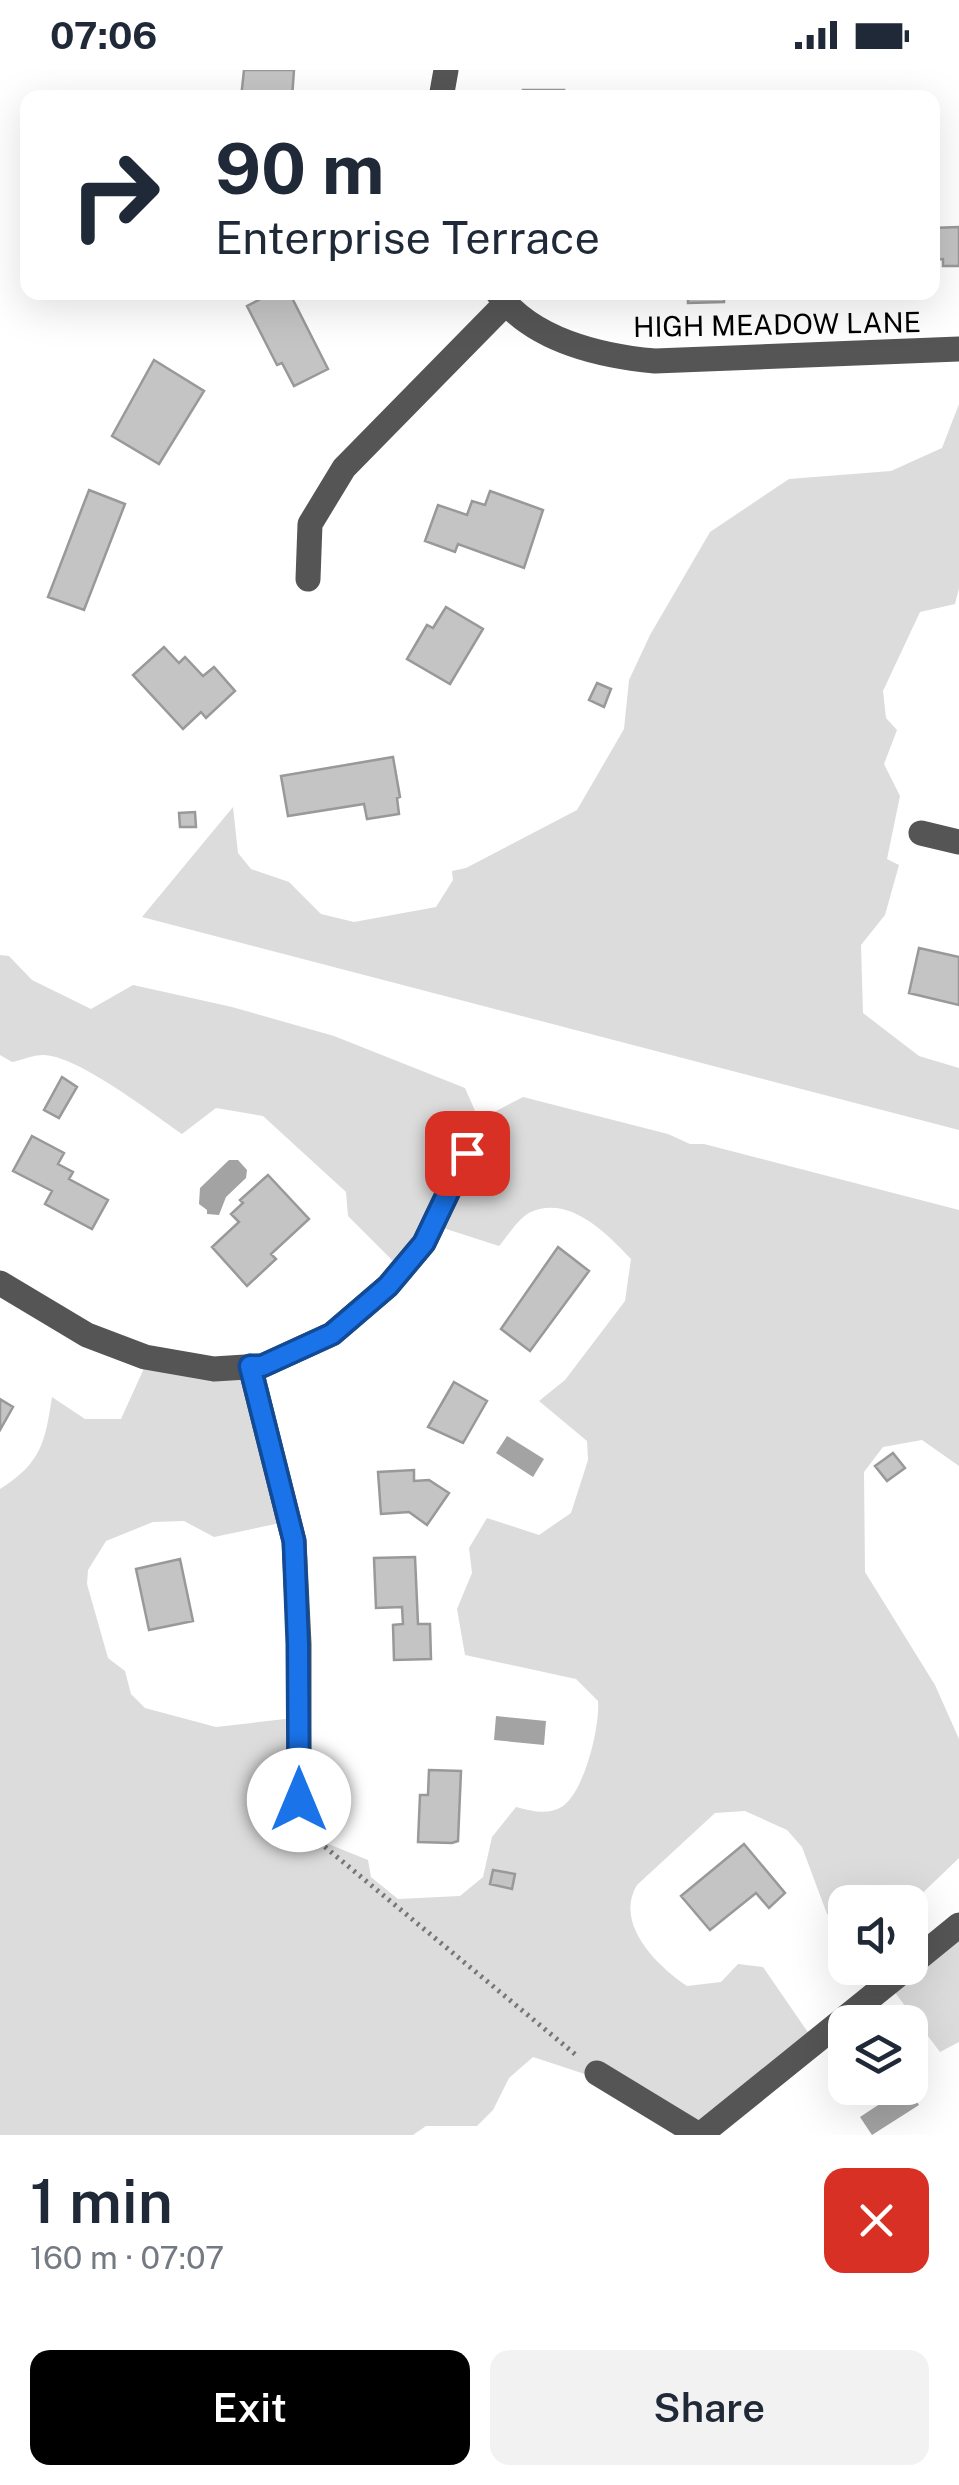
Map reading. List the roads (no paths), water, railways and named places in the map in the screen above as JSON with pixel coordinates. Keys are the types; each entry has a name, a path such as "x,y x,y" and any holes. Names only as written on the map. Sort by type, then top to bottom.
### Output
{"street":[{"path":"308,579 310,524 344,468 499,300"},
{"name":"HIGH MEADOW LANE","path":"504,300 564,341 612,358 655,361 959,349"},
{"path":"921,832 959,842"},
{"path":"0,1283 87,1335 145,1358 214,1369 262,1366 332,1334 388,1286 424,1243 467,1153"},
{"path":"250,1366 294,1541 299,1825"},
{"path":"928,1950 959,1925"},
{"path":"597,2073 700,2135 885,1985"}]}
